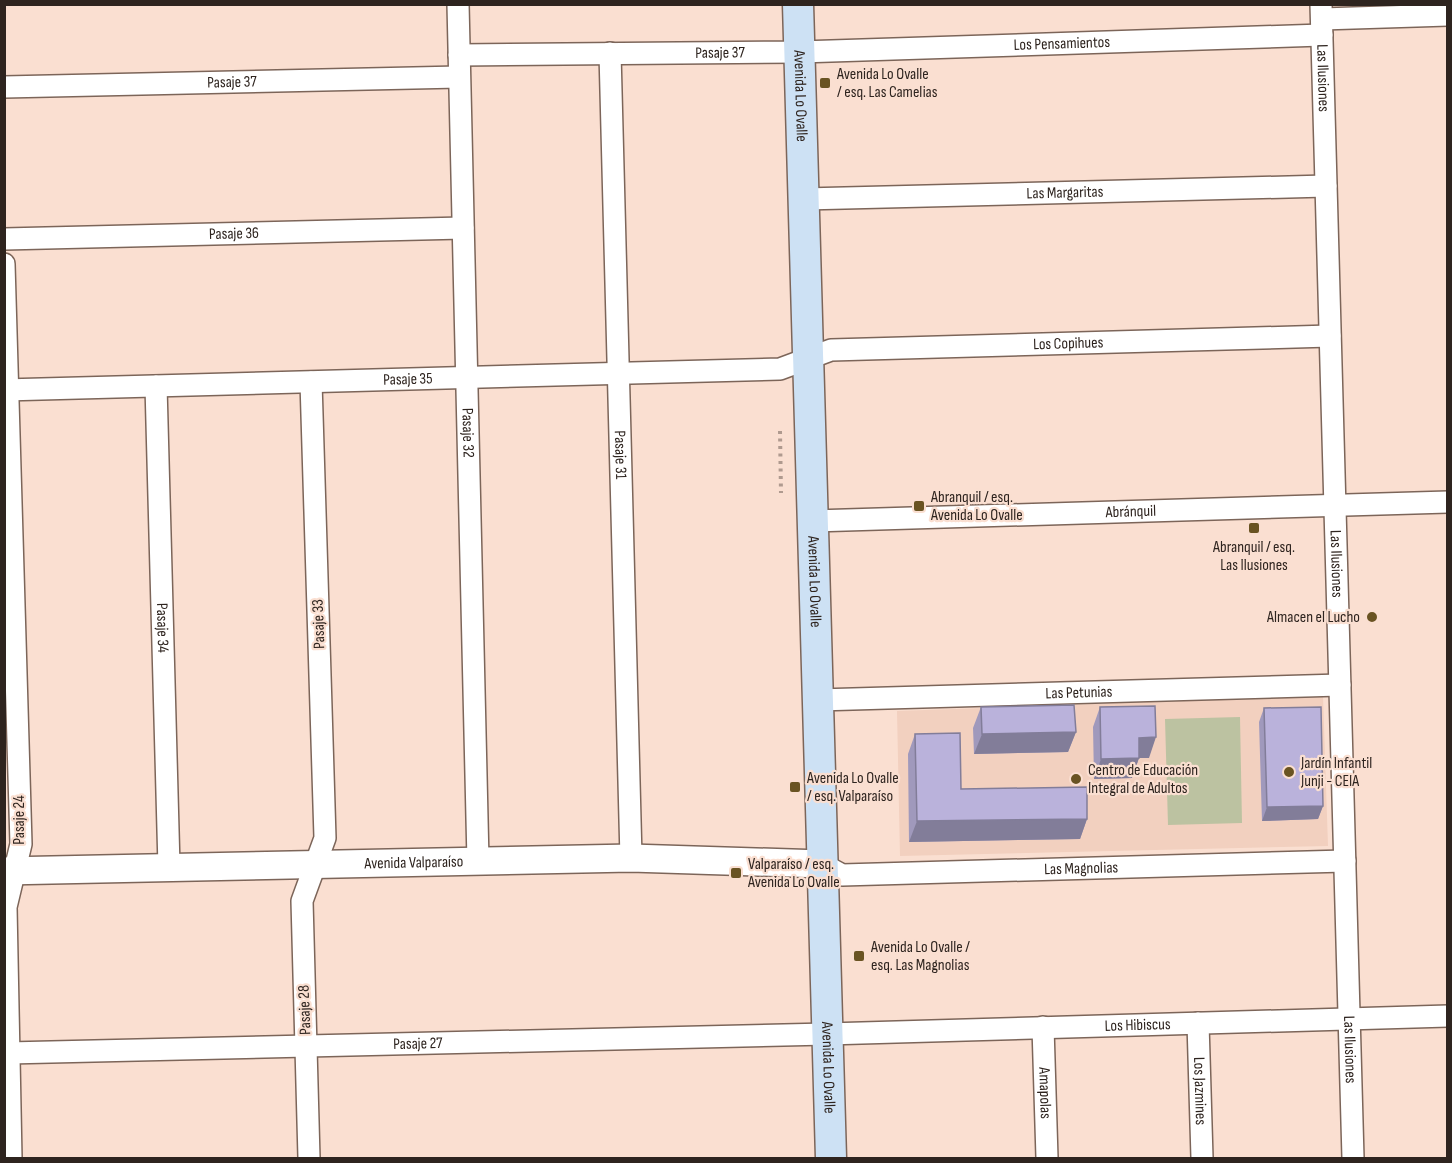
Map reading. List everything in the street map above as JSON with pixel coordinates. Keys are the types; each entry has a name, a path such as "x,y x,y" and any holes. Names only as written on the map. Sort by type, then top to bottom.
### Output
{"main road":[{"name":"Avenida Lo Ovalle","path":"798,4 831,1158"}],"street":[{"name":"Pasaje 32","path":"458,4 478,861"},
{"name":"Los Pensamientos","path":"800,52 1322,20 1448,15"},
{"name":"Las Ilusiones","path":"1322,20 1353,1158"},
{"name":"Pasaje 37","path":"459,55 800,52"},
{"name":"Pasaje 31","path":"610,53 631,858"},
{"name":"Pasaje 37","path":"4,87 459,77"},
{"name":"Las Margaritas","path":"804,200 1326,186"},
{"name":"Pasaje 36","path":"4,239 463,228"},
{"name":"Pasaje 24","path":"4,264 21,844 10,871 6,907 11,1158"},
{"name":"Los Copihues","path":"808,358 831,350 1330,336"},
{"name":"Pasaje 35","path":"6,390 780,369 808,358"},
{"name":"Pasaje 33","path":"311,382 325,838 315,864"},
{"name":"Pasaje 34","path":"156,386 169,867"},
{"name":"Abránquil","path":"813,521 1448,502"},
{"name":"Las Petunias","path":"818,700 1340,685"},
{"name":"Avenida Valparaíso","path":"10,871 631,858 822,864"},
{"name":"Las Magnolias","path":"822,864 842,875 1345,861"},
{"name":"Pasaje 28","path":"309,1158 302,901 315,864"},
{"name":"Los Hibiscus","path":"827,1034 1448,1016"},
{"name":"Los Jazmines","path":"1198,1023 1202,1158"},
{"name":"Amapolas","path":"1043,1028 1047,1158"},
{"name":"Pasaje 27","path":"8,1053 827,1034"}],"shaded area":[{"name":"Centro de Educación Integral de Adultos","path":"1323,696 1328,846 900,856 897,711"}],"green space":[{"path":"1240,717 1242,823 1168,825 1165,719"}],"building":[{"path":"1074,705 1076,732 982,734 981,707"},
{"path":"1155,706 1156,737 1139,738 1139,758 1101,759 1100,707"},
{"path":"1321,707 1323,806 1267,807 1264,708"},
{"path":"960,733 961,789 1087,787 1087,819 917,821 915,734"}],"place":[{"name":"Avenida Lo Ovalle / esq. Las Camelias","path":"825,83"},
{"name":"Abranquil / esq. Avenida Lo Ovalle","path":"919,506"},
{"name":"Abranquil / esq. Las Ilusiones","path":"1254,528"},
{"name":"Almacen el Lucho","path":"1372,617"},
{"name":"Jardín Infantil Junji - CEIA","path":"1289,772"},
{"name":"Centro de Educación Integral de Adultos","path":"1076,779"},
{"name":"Avenida Lo Ovalle / esq. Valparaíso","path":"795,787"},
{"name":"Valparaíso / esq. Avenida Lo Ovalle","path":"736,873"},
{"name":"Avenida Lo Ovalle / esq. Las Magnolias","path":"859,956"}]}
